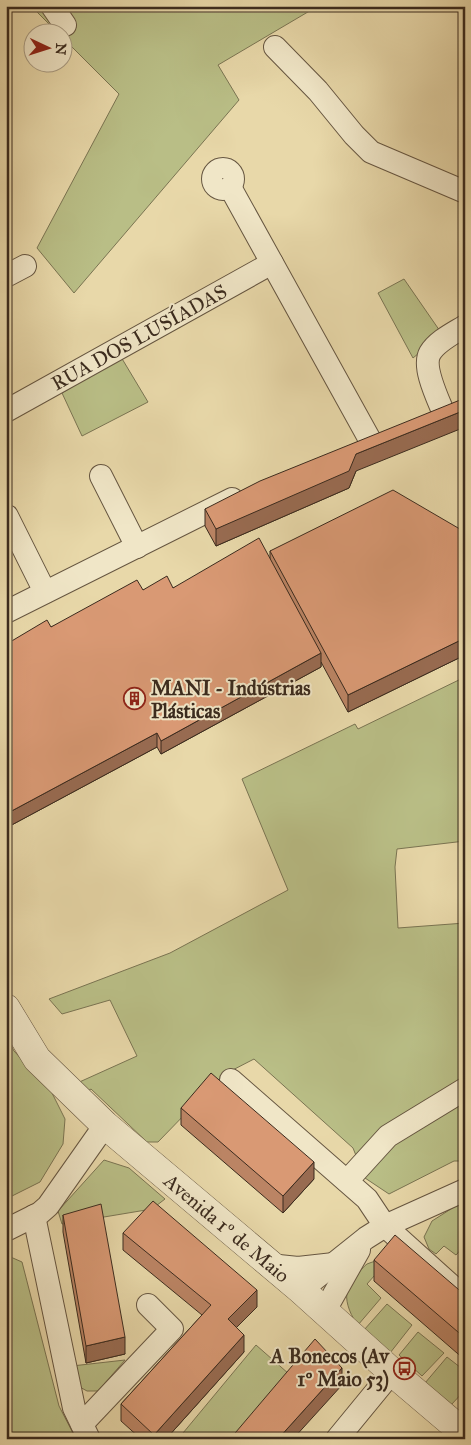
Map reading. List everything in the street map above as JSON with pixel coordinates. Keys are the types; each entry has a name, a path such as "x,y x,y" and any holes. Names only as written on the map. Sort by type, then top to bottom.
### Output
{"street":[{"path":"52,6 63,22"},
{"path":"275,47 318,91 354,135 371,152 465,192"},
{"path":"230,187 370,440"},
{"name":"RUA DOS LUSÍADAS","path":"6,411 272,263"},
{"path":"465,326 438,344 429,354 428,365 435,417 465,406"},
{"path":"101,476 138,546"},
{"path":"6,612 250,490"},
{"path":"7,516 45,592"},
{"name":"Avenida 1º de Maio","path":"6,1008 37,1058 105,1124 269,1265 301,1290 392,1372 465,1434"},
{"path":"231,1080 367,1199 386,1226 465,1298"},
{"path":"347,1181 388,1136 465,1089"},
{"path":"6,1230 34,1216 48,1206 105,1124"},
{"path":"301,1290 366,1238 386,1226 465,1190"},
{"path":"34,1216 74,1408 86,1431 172,1329 148,1305"},
{"path":"324,1312 366,1238"},
{"path":"269,1265 298,1268 334,1264"},
{"path":"337,1439 392,1372"}],"green space":[{"path":"31,6 318,6 218,65 239,100 74,293 37,248 119,94 72,47 72,22 47,22"},
{"path":"404,279 442,334 413,358 378,293"},
{"path":"121,357 148,402 82,436 62,393"},
{"path":"465,677 465,841 397,849 395,867 398,928 465,923 465,1161 454,1161 389,1194 365,1178 353,1148 254,1059 223,1075 158,1142 147,1142 91,1089 83,1094 75,1084 137,1056 110,1000 62,1014 49,999 170,953 288,890 242,779 355,724 358,729"},
{"path":"6,1036 14,1051 51,1091 65,1119 63,1144 40,1182 6,1199"},
{"path":"104,1160 129,1168 165,1199 152,1209 62,1224 58,1211"},
{"path":"465,1200 465,1245 456,1255 444,1246 436,1254 429,1249 424,1237 432,1221"},
{"path":"6,1255 22,1262 59,1406 76,1439 6,1439"},
{"path":"390,1258 367,1284 381,1298 358,1325 348,1306 348,1290 364,1266 375,1261"},
{"path":"387,1304 412,1325 390,1353 364,1330"},
{"path":"418,1332 444,1353 422,1376 399,1355"},
{"path":"256,1345 289,1374 232,1439 178,1439"},
{"path":"447,1357 465,1371 465,1390 451,1405 425,1383"},
{"path":"125,1360 98,1391 87,1391 78,1386 72,1366"}],"building":[{"path":"465,398 465,410 356,454 349,471 216,529 205,509 260,481"},
{"path":"393,490 465,532 465,638 348,695 270,551"},
{"name":"MANI - Indústrias Plásticas","path":"259,538 321,653 161,741 157,733 6,814 6,648 11,646 10,642 47,620 51,627 137,580 143,590 167,576 173,588"},
{"path":"211,1073 314,1162 283,1196 181,1108"},
{"path":"153,1201 257,1290 228,1319 244,1335 154,1435 121,1404 211,1305 123,1233"},
{"path":"101,1204 125,1337 86,1346 63,1215"},
{"path":"395,1235 465,1295 465,1338 374,1260"},
{"path":"315,1339 342,1368 278,1439 230,1439"},
{"path":"363,1434 369,1439 358,1439"}],"place":[{"name":"MANI - Indústrias Plásticas","path":"135,699"},
{"name":"A Bonecos (Av 1º Maio 53)","path":"405,1368"}]}
